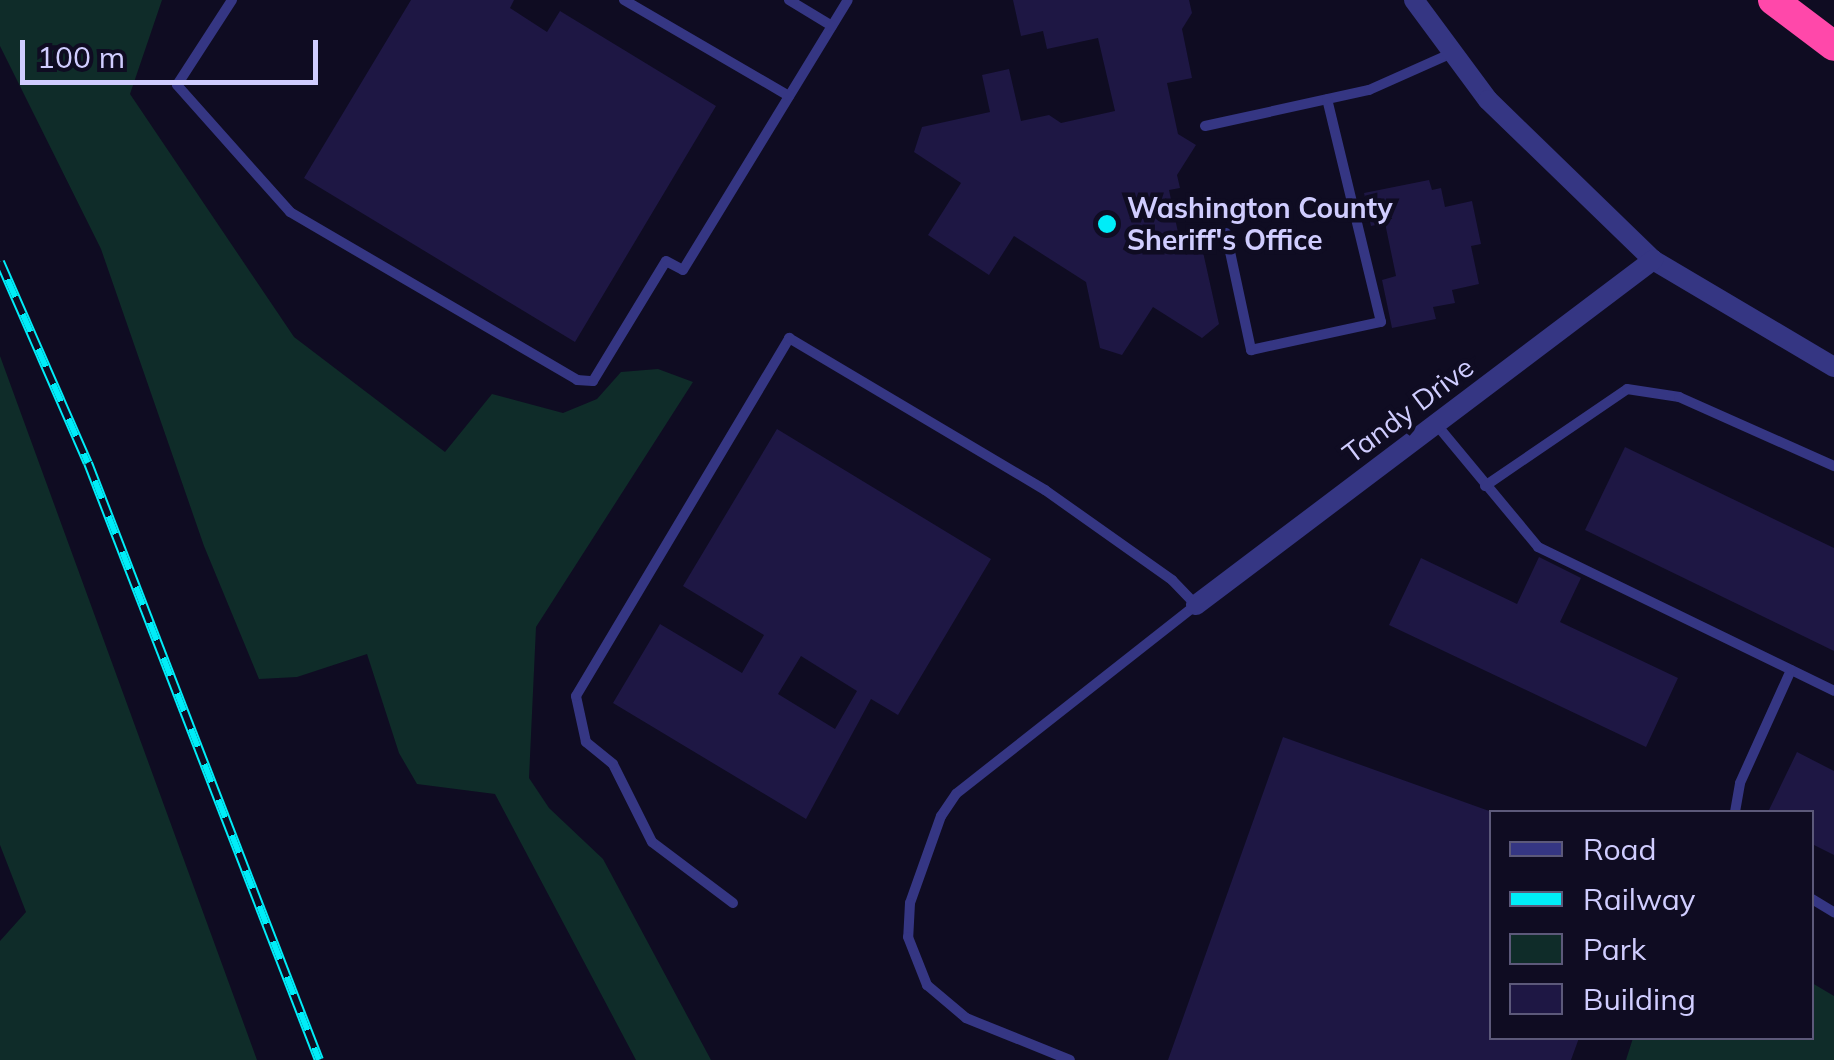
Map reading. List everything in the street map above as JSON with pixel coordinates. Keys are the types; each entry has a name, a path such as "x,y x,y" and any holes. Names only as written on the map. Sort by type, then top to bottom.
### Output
{"highway":[{"path":"1773,0 1834,46"}],"street":[{"path":"1414,0 1452,52 1543,160 1653,260 1834,368"},
{"name":"Tandy Drive","path":"1196,605 1653,260"}],"lane":[{"path":"232,0 177,86 290,212 577,380 600,377 666,261 683,270 848,0"},
{"path":"624,0 789,96"},
{"path":"790,0 832,26"},
{"path":"1205,126 1393,83 1452,52"},
{"path":"1226,232 1251,350 1381,322 1327,100"},
{"path":"734,903 652,842 613,764 586,742 576,696 789,338 1045,490 1172,580 1196,605 956,794 942,816 910,903 908,936 928,985 966,1018 1070,1060"},
{"path":"1485,486 1627,389 1679,397 1834,466"},
{"path":"1436,423 1538,547 1834,690"},
{"path":"1735,810 1740,782 1791,670"}],"green space":[{"path":"0,0 162,0 130,94 294,337 445,452 492,394 563,413 597,399 621,372 658,369 693,382 536,627 529,778 549,808 603,859 711,1060 636,1060 495,794 417,784 399,753 367,654 297,677 259,679 204,546 101,249 0,46"},
{"path":"0,356 257,1060 0,1060 0,941 26,912 0,845"},
{"path":"1814,984 1834,996 1834,1060 1626,1060 1632,1040 1814,1040"}],"building":[{"path":"411,0 514,0 510,8 547,32 560,11 716,106 575,342 304,178"},
{"path":"1013,0 1189,0 1192,13 1182,29 1192,78 1167,83 1178,134 1196,145 1177,175 1180,188 1169,190 1179,237 1203,252 1219,324 1202,338 1153,307 1122,355 1100,348 1086,282 1014,236 989,275 928,235 961,183 914,152 922,127 990,112 982,75 1009,69 1021,121 1049,115 1061,123 1115,111 1098,38 1047,49 1043,31 1021,36"},
{"path":"1429,180 1432,190 1441,188 1445,207 1472,201 1481,244 1471,246 1479,284 1452,290 1455,303 1433,307 1436,319 1392,328 1382,280 1396,276 1385,223 1371,226 1364,193"},
{"path":"777,429 991,559 898,715 871,699 806,819 613,703 660,624 742,673 764,635 683,586","holes":["801,656 857,691 835,729 778,694"]},
{"path":"1625,447 1834,548 1834,651 1585,530"},
{"path":"1539,557 1581,578 1560,622 1678,678 1646,747 1389,625 1421,558 1517,604"},
{"path":"1283,737 1489,811 1489,1040 1578,1040 1571,1060 1168,1060"},
{"path":"1797,752 1834,771 1834,855 1814,845 1814,810 1769,810"}],"railway":[{"path":"0,262 88,463 319,1060"}],"place":[{"name":"Washington County Sheriff's Office","path":"1107,224"}]}
